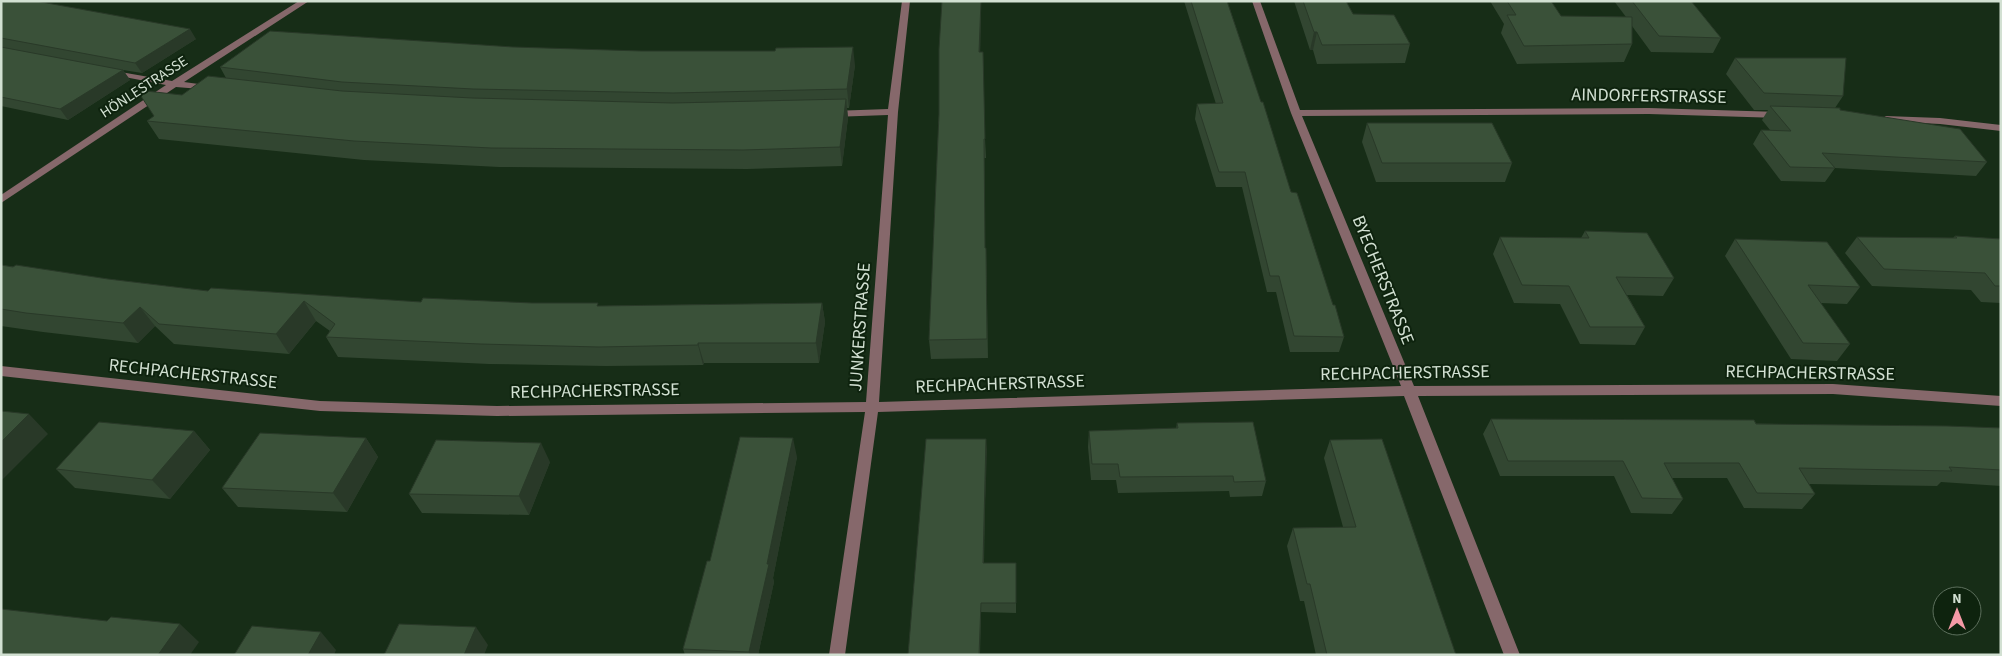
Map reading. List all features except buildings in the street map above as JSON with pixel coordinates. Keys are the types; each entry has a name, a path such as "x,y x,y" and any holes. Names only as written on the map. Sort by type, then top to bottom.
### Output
{"street":[{"name":"HÖNLESTRASSE","path":"1,200 174,84 305,1"},
{"name":"JUNKERSTRASSE","path":"837,655 872,407 893,112 906,1"},
{"name":"BYECHERSTRASSE","path":"1256,1 1296,113 1409,391 1512,655"},
{"path":"98,69 174,84 223,90"},
{"name":"AINDORFERSTRASSE","path":"1296,113 1649,111 1795,116"},
{"path":"825,114 893,112"},
{"path":"1872,119 1940,121 2001,128"},
{"name":"RECHPACHERSTRASSE","path":"1,371 320,406 497,411 872,407 1409,391 1833,389 2001,401"}]}
